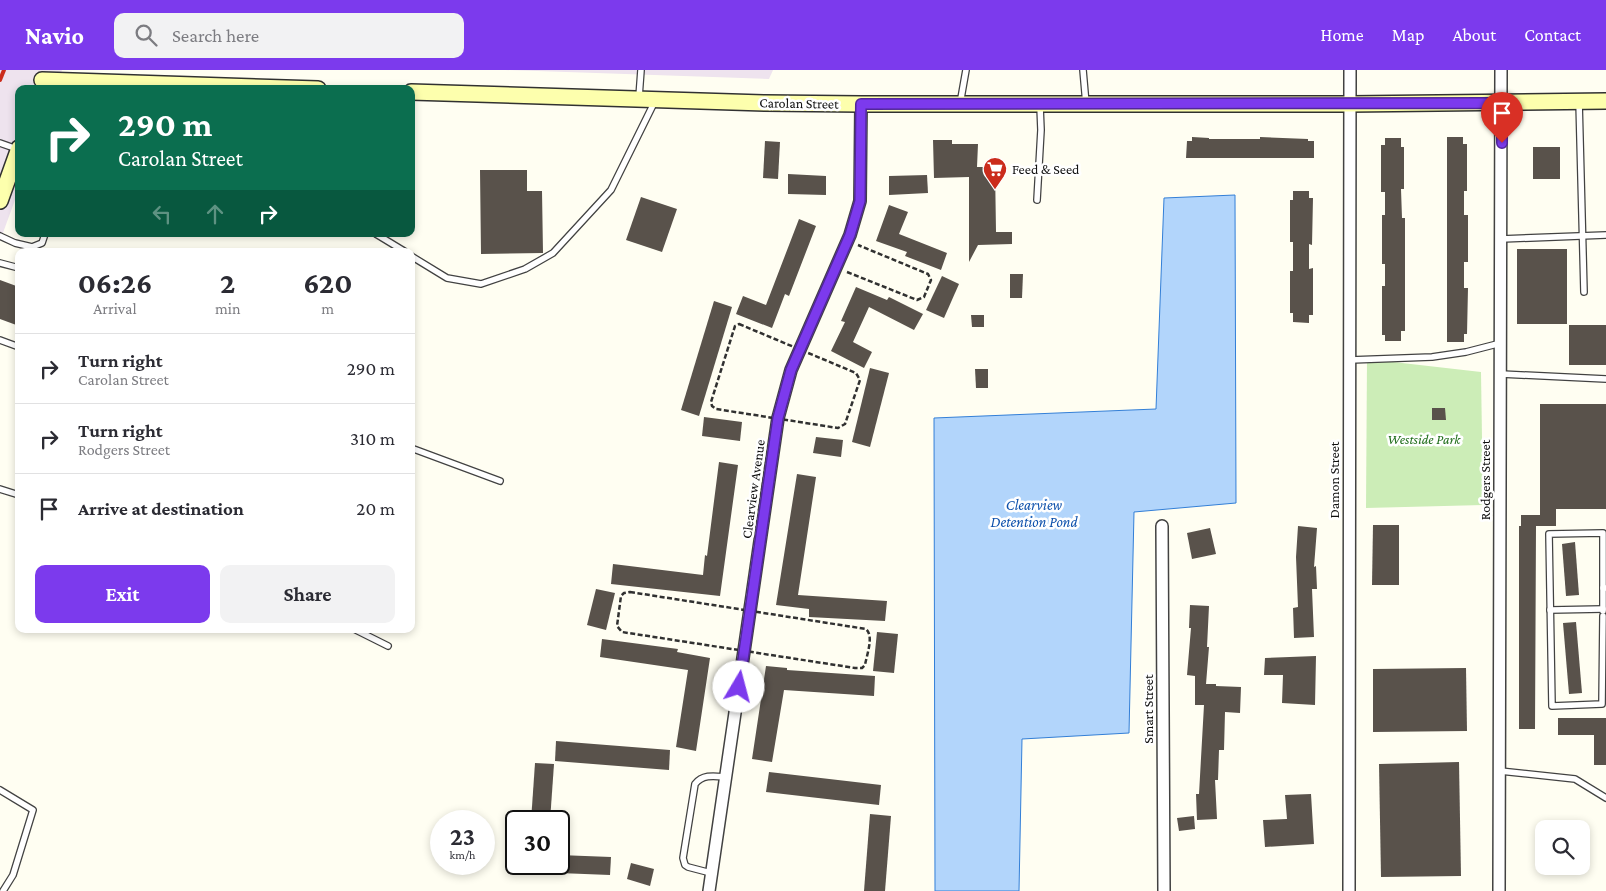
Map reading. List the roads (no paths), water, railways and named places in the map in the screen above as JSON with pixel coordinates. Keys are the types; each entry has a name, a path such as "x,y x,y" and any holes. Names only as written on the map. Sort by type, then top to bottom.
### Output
{"street":[{"name":"Damon Street","path":"1349,891 1350,70"},
{"name":"Rodgers Street","path":"1499,891 1501,70"},
{"path":"42,80 195,85"},
{"name":"Carolan Street","path":"415,92 765,103 861,104 1350,104 1606,101"},
{"name":"Clearview Avenue","path":"709,891 778,418 791,370 848,241 860,201 861,104"},
{"path":"0,201 15,160"},
{"name":"Smart Street","path":"1162,526 1164,891"}],"lane":[{"path":"639,99 641,70"},
{"path":"960,104 966,70"},
{"path":"1083,70 1086,104"},
{"path":"415,258 447,278 481,284 525,269 553,253 611,190 656,100"},
{"path":"1579,101 1584,292"},
{"path":"1037,200 1041,130 1040,104"},
{"path":"0,143 15,148"},
{"path":"1501,240 1606,235"},
{"path":"0,236 15,243 32,247 42,242 44,237"},
{"path":"381,237 399,248"},
{"path":"0,264 15,267"},
{"path":"0,340 15,346"},
{"path":"1350,360 1432,357 1466,352 1501,342"},
{"path":"1501,374 1606,379"},
{"path":"415,449 500,481"},
{"path":"0,490 15,494"},
{"path":"1603,532 1605,588 1604,704 1552,706 1550,534 1603,532"},
{"path":"1550,610 1604,614"},
{"path":"362,633 388,646"},
{"path":"1500,772 1575,779 1606,798"},
{"path":"712,873 688,867 685,865 683,858 695,784 699,779 707,776 726,776"},
{"path":"0,790 33,810 13,875 3,891"}],"water":[{"name":"Clearview Detention Pond","path":"1235,195 1236,503 1134,512 1129,733 1022,739 1019,891 935,891 934,418 1156,409 1164,198"}],"railway":[{"path":"0,80 4,70"}],"place":[{"name":"Feed & Seed","path":"995,190"}],"park label":[{"name":"Westside Park","path":"1424,439"}]}
